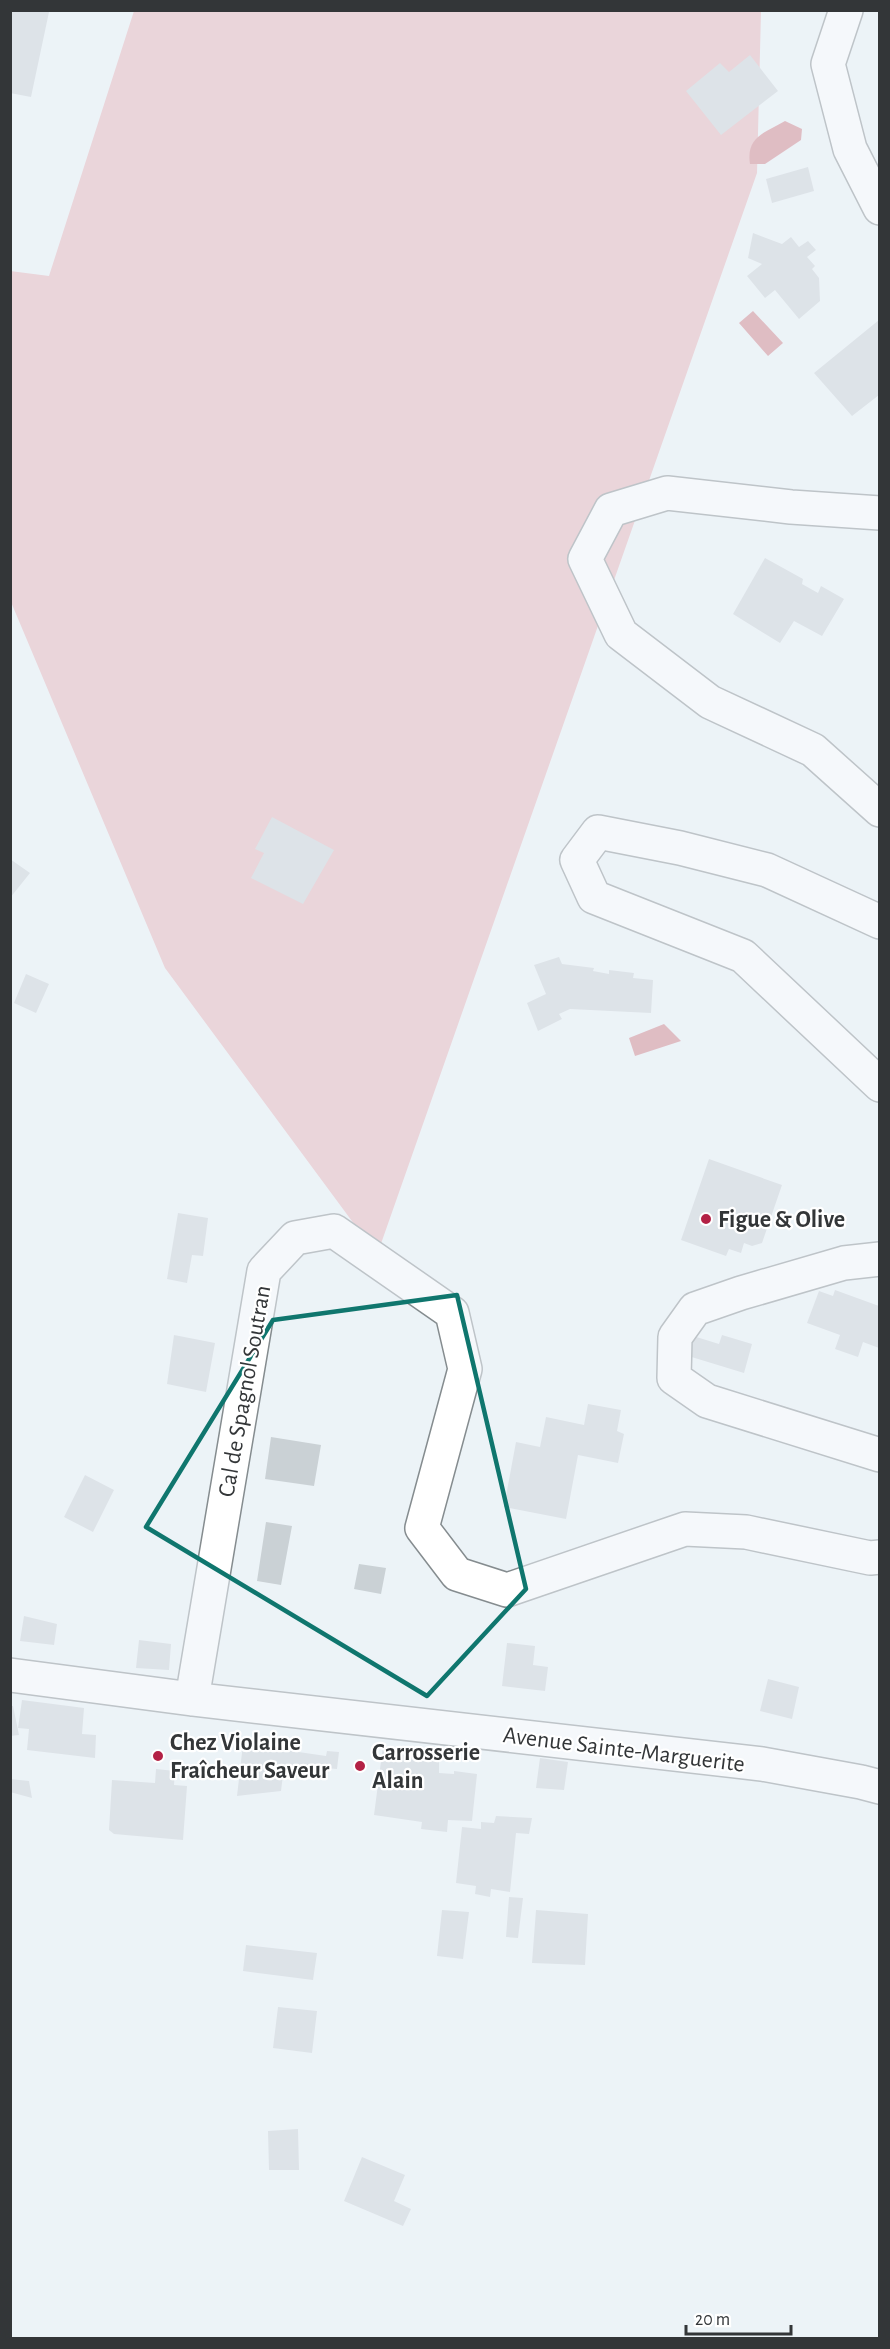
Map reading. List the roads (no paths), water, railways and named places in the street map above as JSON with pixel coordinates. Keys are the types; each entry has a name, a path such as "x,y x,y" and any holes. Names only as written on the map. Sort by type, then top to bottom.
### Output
{"street":[{"path":"846,10 828,64 850,149 879,208"},
{"path":"879,513 791,507 667,493 611,510 585,559 621,634 710,702 813,750 879,810"},
{"path":"879,922 767,870 680,848 598,832 577,860 594,897 743,956 879,1085"},
{"name":"Cal de Spagnol Soutran","path":"192,1699 264,1270 295,1238 334,1231 452,1313 465,1369 422,1528 457,1574 507,1590 685,1529 746,1532 870,1558 879,1557"},
{"path":"879,1259 844,1263 695,1309 675,1337 674,1378 707,1401 879,1455"},
{"name":"Avenue Sainte-Marguerite","path":"10,1675 192,1699 762,1764 879,1787"}],"place":[{"name":"Figue & Olive","path":"706,1219"},
{"name":"Chez Violaine Fraîcheur Saveur","path":"158,1756"},
{"name":"Carrosserie Alain","path":"360,1766"}]}
